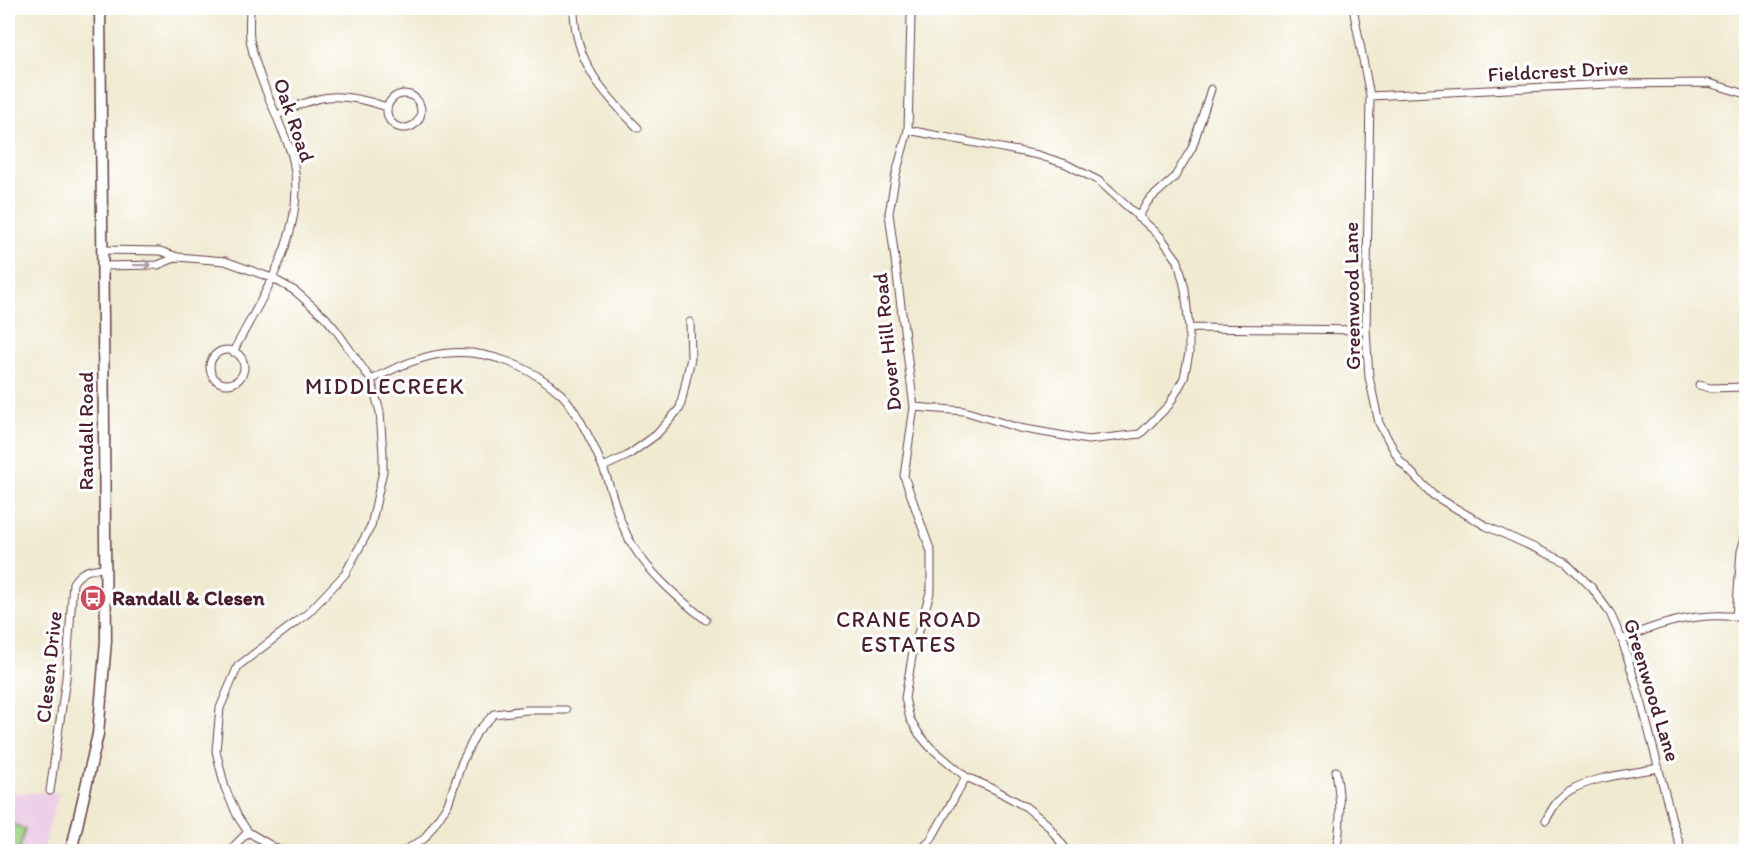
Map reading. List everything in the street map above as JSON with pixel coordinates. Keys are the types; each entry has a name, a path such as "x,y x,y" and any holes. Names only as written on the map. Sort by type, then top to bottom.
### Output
{"main road":[{"name":"Randall Road","path":"71,852 98,734 106,641 100,8"}],"street":[{"name":"Oak Road","path":"233,352 272,278 292,228 296,189 293,158 250,42 250,8"},
{"path":"574,8 579,50 603,92 638,128"},
{"name":"Dover Hill Road","path":"914,8 911,17 908,130 888,213 914,406 904,476 931,552 931,589 913,651 905,698 910,718 930,747 966,777 1026,807 1047,824 1068,852"},
{"name":"Greenwood Lane","path":"1353,8 1370,96 1366,330 1369,378 1379,423 1400,461 1432,495 1486,526 1566,562 1592,588 1610,612 1622,640 1641,700 1683,852"},
{"name":"Fieldcrest Drive","path":"1370,96 1609,84 1709,82 1746,94"},
{"path":"1138,218 1148,201 1174,178 1192,148 1211,89"},
{"path":"407,94 417,100 421,111 420,117 413,126 401,128 391,123 386,113 387,107 396,96 407,94"},
{"path":"276,116 314,98 333,96 369,101 387,107"},
{"path":"908,130 1038,155 1066,164 1099,181 1160,236 1178,261 1185,289 1189,328 1189,353 1184,378 1169,405 1140,434 1088,440 1019,428 964,411 914,406"},
{"path":"103,250 160,251 178,256 225,261 272,278 295,291 325,317 371,380 380,412 383,453 381,480 370,526 345,574 338,582 308,613 238,666 220,708 216,751 225,788 238,817 248,832 282,852"},
{"path":"104,266 158,265 178,256"},
{"path":"603,467 627,456 656,435 680,408 691,358 690,322"},
{"path":"1189,328 1366,330"},
{"path":"228,350 233,352 238,354 243,364 241,375 233,382 217,381 211,372 211,362 217,353 228,350"},
{"path":"371,380 392,369 447,353 467,353 501,359 522,368 562,395 590,439 603,467 619,519 633,547 677,598 706,620"},
{"path":"1700,385 1710,388 1746,387"},
{"path":"1736,616 1740,557 1746,535"},
{"name":"Clesen Drive","path":"50,791 66,678 73,584 82,572 105,568"},
{"path":"1622,640 1647,628 1684,619 1736,616 1746,618"},
{"path":"402,852 424,839 448,804 462,762 477,732 494,714 527,710 566,710"},
{"path":"1546,820 1555,804 1569,791 1591,782 1659,768"},
{"path":"1335,852 1338,842 1340,802 1336,771"},
{"path":"918,852 930,841 966,777"},
{"path":"228,852 248,832"}],"shaded area":[{"path":"59,792 42,851 8,851 8,793"}],"green space":[{"path":"8,822 25,829 19,851 8,851"}],"place":[{"name":"Randall & Clesen","path":"93,598"}],"district":[{"name":"MIDDLECREEK","path":"385,386"},
{"name":"CRANE ROAD ESTATES","path":"909,632"}]}
